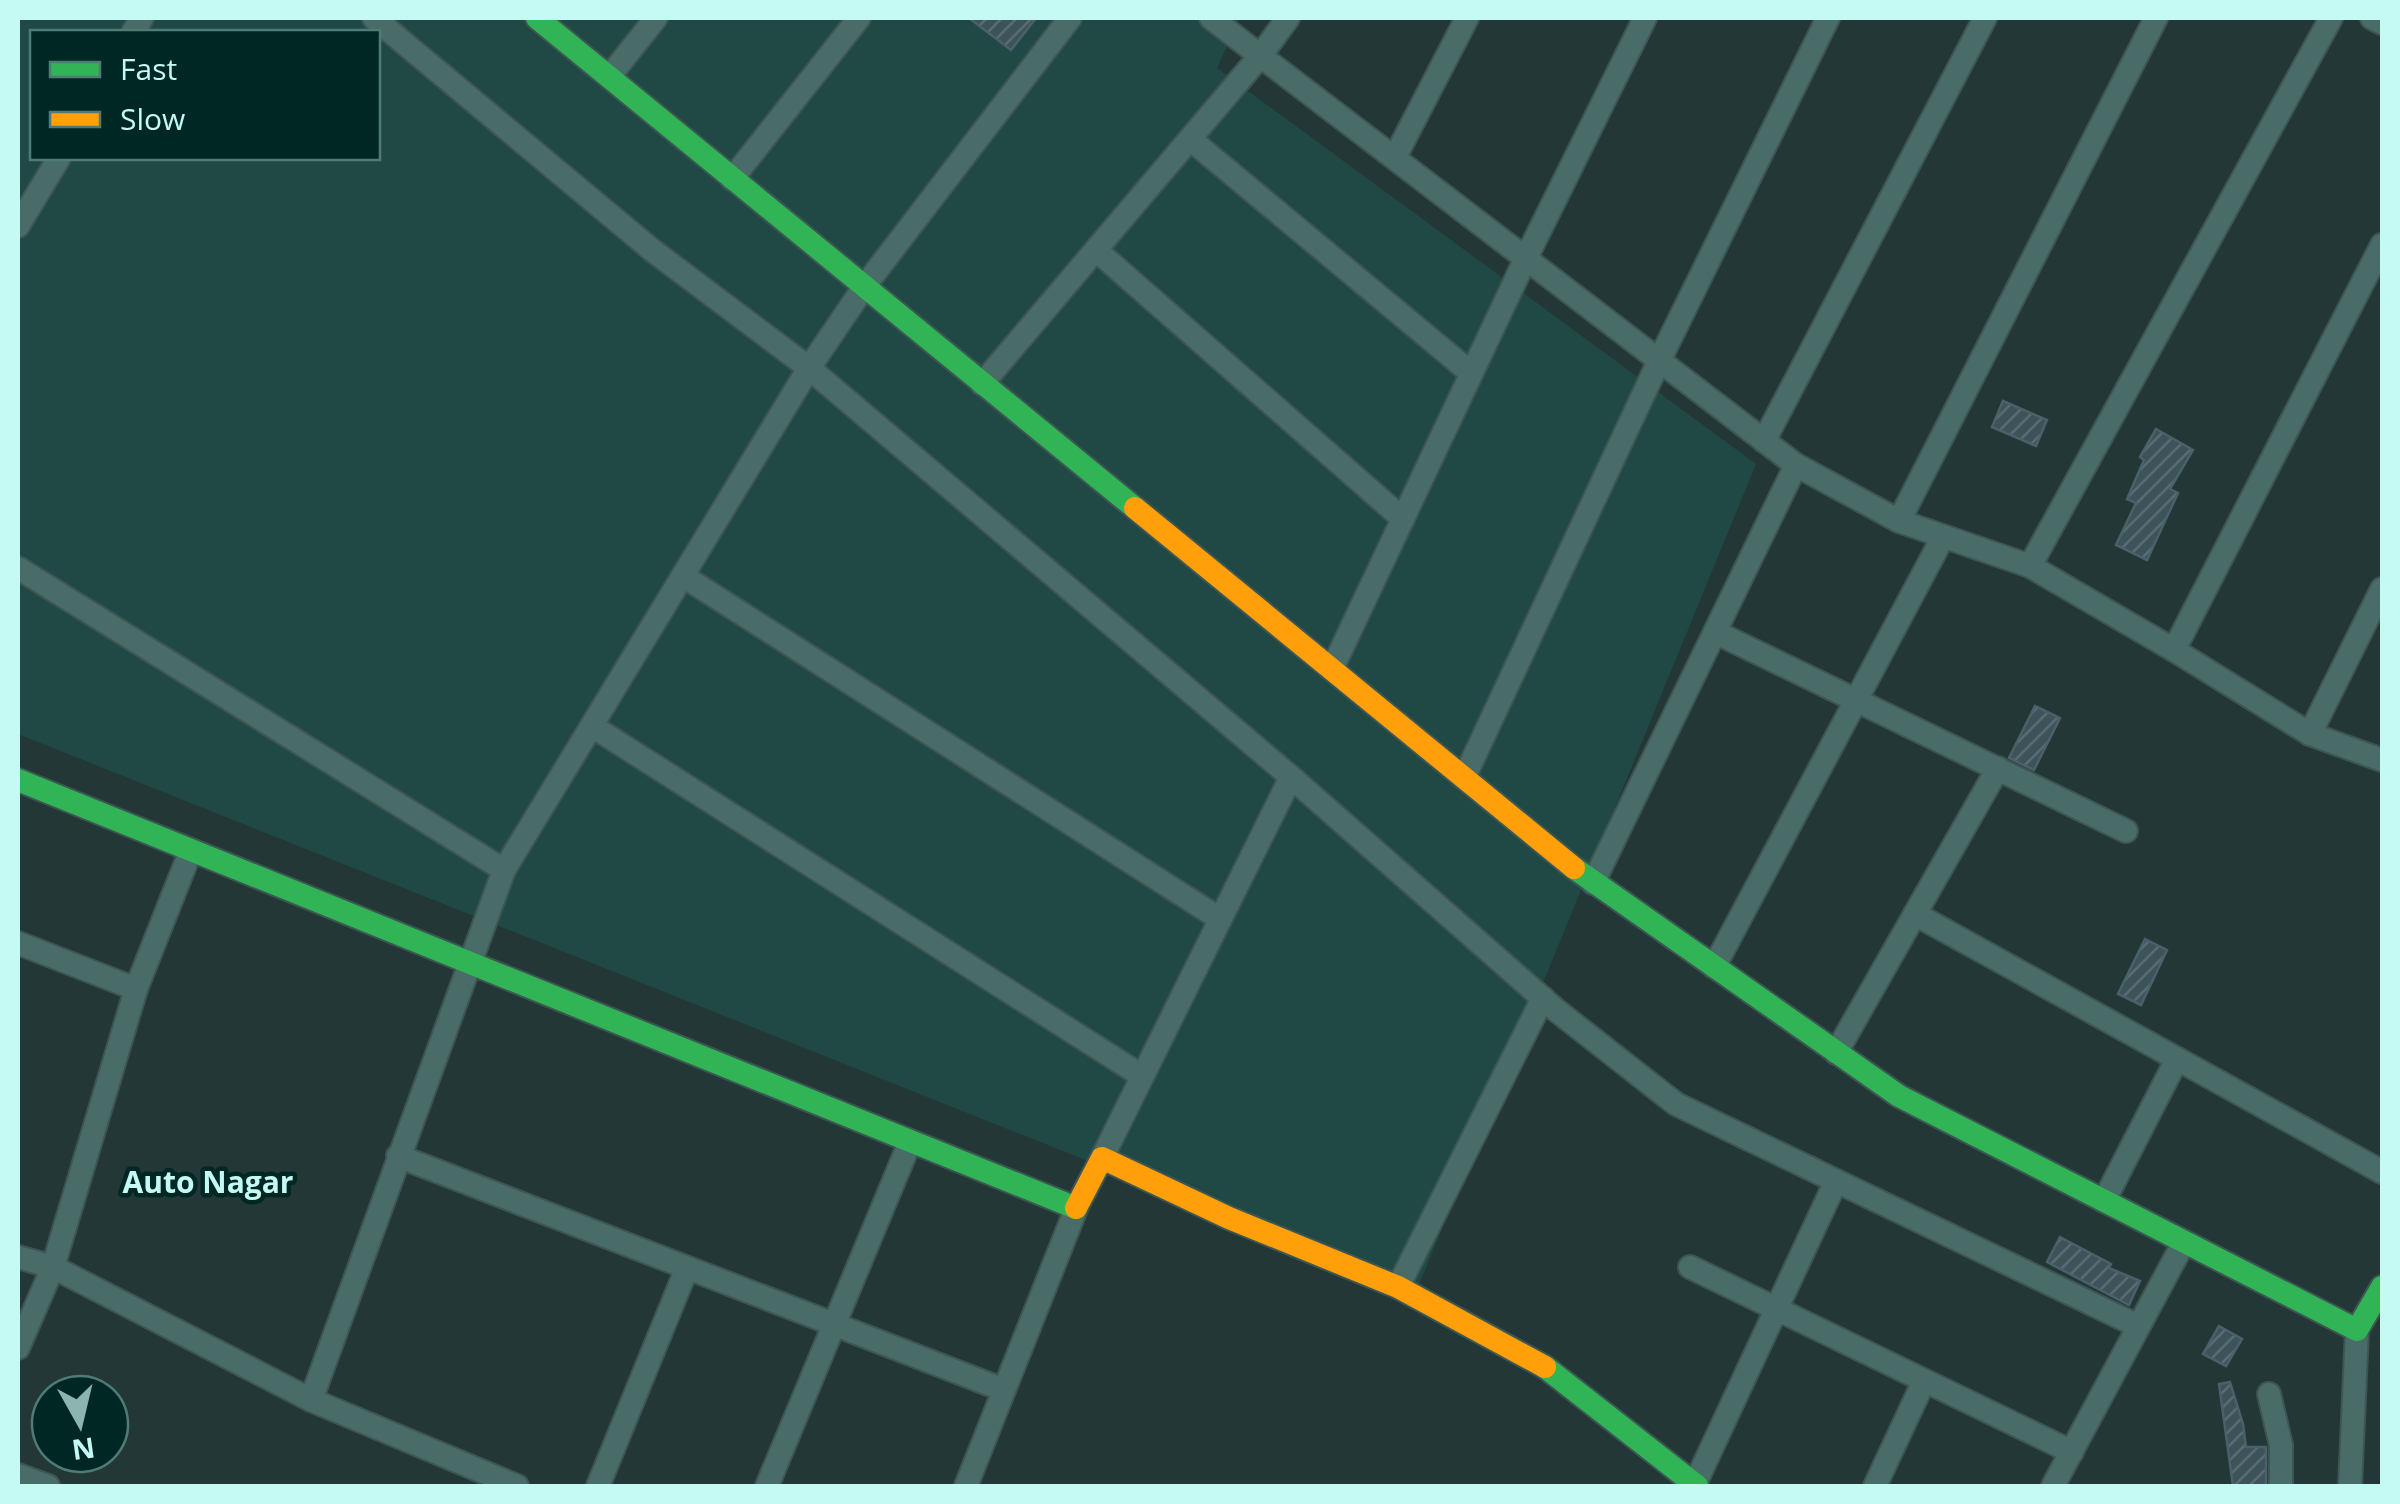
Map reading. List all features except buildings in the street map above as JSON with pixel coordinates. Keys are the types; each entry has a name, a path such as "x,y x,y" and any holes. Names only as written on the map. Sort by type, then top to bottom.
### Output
{"street":[{"path":"374,18 652,250 809,368 1291,776 1543,998 1676,1104 2138,1326"},
{"path":"537,18 1593,882 1899,1096 2357,1330"},
{"path":"609,77 656,18"},
{"path":"732,179 859,18"},
{"path":"311,1400 504,870 809,368 864,287 1070,18"},
{"path":"1212,18 1796,465 1899,521 2030,566 2310,734 2382,760"},
{"path":"982,384 1262,55 1288,18"},
{"path":"1395,158 1467,18"},
{"path":"1332,670 1644,18"},
{"path":"1464,778 1659,361 1828,18"},
{"path":"1764,441 1985,18"},
{"path":"1899,521 2156,18"},
{"path":"2030,566 2331,18"},
{"path":"2372,18 2382,22"},
{"path":"1190,139 1472,373"},
{"path":"18,226 58,160"},
{"path":"2174,650 2382,245"},
{"path":"1096,250 1403,519"},
{"path":"1593,882 1796,465"},
{"path":"1714,967 1943,537"},
{"path":"18,568 504,870"},
{"path":"683,576 1220,919"},
{"path":"2310,734 2382,590"},
{"path":"1714,632 2126,831"},
{"path":"592,726 1142,1076"},
{"path":"1836,1053 1998,768"},
{"path":"966,1486 1076,1209 1291,776"},
{"path":"18,780 1076,1209"},
{"path":"18,1348 53,1267 136,989 191,850"},
{"path":"1915,914 2382,1172"},
{"path":"18,944 136,989"},
{"path":"1398,1286 1543,998"},
{"path":"2104,1201 2177,1058"},
{"path":"767,1486 910,1142"},
{"path":"398,1156 1004,1390"},
{"path":"1102,1158 1229,1218 1398,1286 1547,1368 1696,1486 1836,1181"},
{"path":"2054,1486 2184,1242"},
{"path":"18,1257 53,1267 311,1400 518,1486"},
{"path":"1690,1267 2072,1452"},
{"path":"598,1486 687,1268"},
{"path":"2350,1486 2357,1330 2382,1287"},
{"path":"1875,1486 1924,1381"},
{"path":"2268,1394 2281,1445 2281,1486"},
{"path":"18,1475 48,1486"}],"shaded area":[{"path":"18,18 1240,18 1217,68 1756,464 1416,1292 18,734"}],"traffic: fast":[{"path":"537,18 1135,508"},
{"path":"18,780 1076,1208"},
{"path":"1574,868 1899,1096 2357,1330 2382,1287"},
{"path":"1545,1367 1697,1486"}],"traffic: slow":[{"path":"1135,508 1574,868"},
{"path":"1076,1208 1102,1158 1229,1218 1398,1287 1545,1367"}],"district":[{"name":"Auto Nagar","path":"208,1181"}]}
